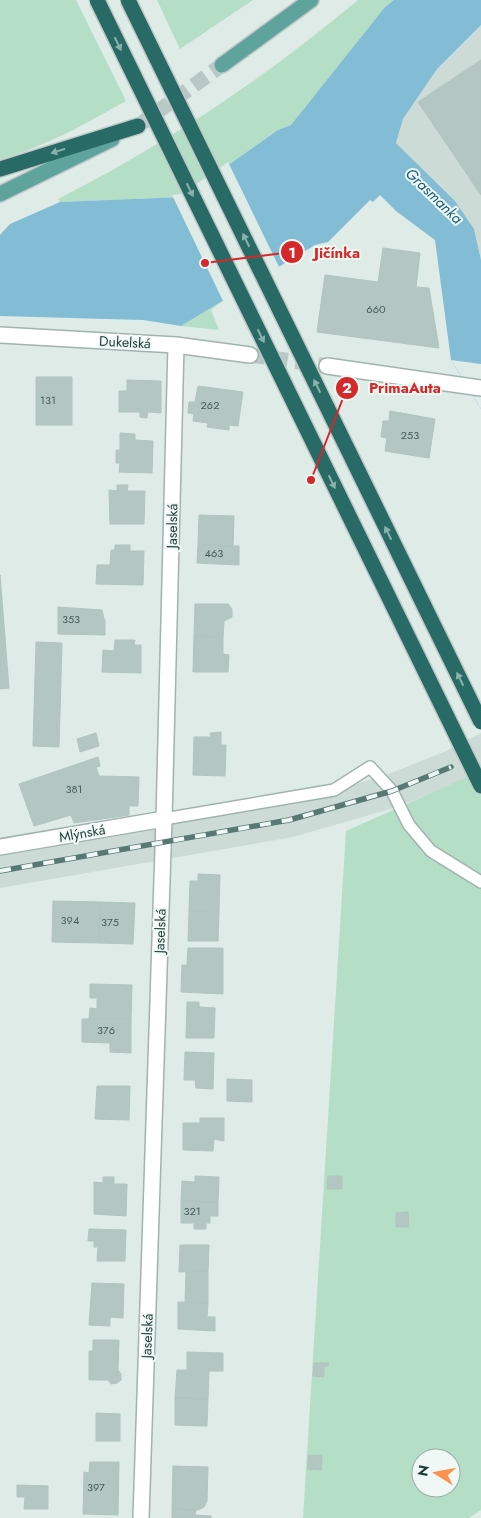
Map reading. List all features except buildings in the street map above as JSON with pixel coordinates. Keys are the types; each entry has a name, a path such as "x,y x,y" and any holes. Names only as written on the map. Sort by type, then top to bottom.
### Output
{"highway":[{"path":"97,0 481,786"},
{"path":"128,0 481,722"},
{"path":"0,169 138,126"}],"main road":[{"path":"222,65 311,0"},
{"path":"0,194 138,126"}],"street":[{"name":"Dukelská","path":"0,335 176,344 250,355"},
{"name":"Jaselská","path":"141,1518 164,819 176,344"},
{"path":"328,366 474,388"},
{"name":"Mlýnská","path":"0,847 164,819"}],"lane":[{"path":"164,819 334,790 370,767 392,791 409,825 431,851 481,882"}],"shaded area":[{"path":"481,25 481,260 474,229 455,201 396,143 403,119 437,69"},
{"path":"481,733 481,771 397,807 293,837 0,888 0,854 286,804 386,775 444,752"}],"green space":[{"path":"0,0 76,0 126,101 49,141 0,159"},
{"path":"157,0 253,0 180,49"},
{"path":"358,0 394,0 385,7 291,125 278,130 183,197 60,202 58,199 137,156 251,83"},
{"path":"223,301 211,310 219,330 181,326"},
{"path":"481,771 481,1510 469,1518 303,1518 346,831"}],"water":[{"name":"Grasmanka","path":"394,0 481,0 481,25 437,69 403,119 396,143 455,201 474,229 481,260 481,409 451,360 435,240 396,211 380,195 373,202 370,200 328,242 315,245 181,326 143,320 0,316 0,235 10,224 60,202 183,197 278,130 291,125 385,7"}],"pier":[{"path":"228,162 280,269 224,303 172,195 182,194"},
{"path":"451,360 481,364 481,409 468,387"}],"tunnel":[{"path":"138,126 222,65"},
{"path":"250,355 327,366"}],"railway":[{"path":"0,871 289,820 392,791 451,767"}],"place":[{"name":"Jičínka","path":"205,263"},
{"name":"PrimaAuta","path":"311,480"}]}
